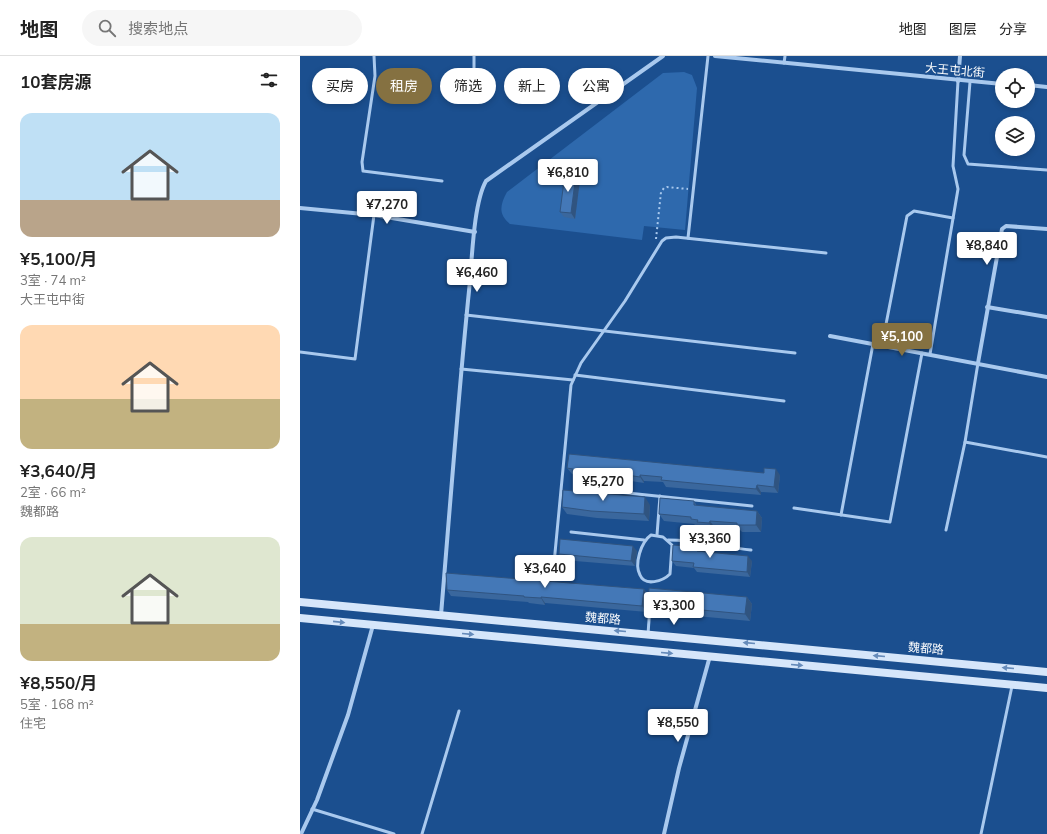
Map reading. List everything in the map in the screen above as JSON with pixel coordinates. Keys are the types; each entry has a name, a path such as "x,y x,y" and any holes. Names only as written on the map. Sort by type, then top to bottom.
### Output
{"main road":[{"name":"魏都路","path":"300,602 1047,672"},
{"path":"300,618 1047,688"}],"street":[{"path":"441,615 466,315 481,190 486,181 663,56"},
{"name":"大王屯北街","path":"715,56 995,84"},
{"path":"958,80 960,56"},
{"path":"1035,85 1047,86"},
{"path":"300,208 374,215 475,232"},
{"path":"978,363 1002,229 1006,226 1047,229"},
{"path":"987,307 1047,317"},
{"path":"830,336 1047,377"},
{"path":"301,834 348,715 373,625"},
{"path":"664,834 679,768 710,656"}],"lane":[{"path":"374,56 376,76 362,162 363,171 442,181"},
{"path":"474,56 474,68"},
{"path":"688,238 708,56"},
{"path":"784,63 785,56"},
{"path":"930,354 958,189 953,166 958,80"},
{"path":"970,82 964,155 968,164 1047,170"},
{"path":"882,346 907,216 914,211 953,218"},
{"path":"300,352 355,359 374,215"},
{"path":"553,574 573,380 666,238 688,238 826,253"},
{"path":"466,315 795,353"},
{"path":"841,515 873,344"},
{"path":"794,508 890,522 922,353"},
{"path":"946,530 965,442 978,363"},
{"path":"461,369 573,380"},
{"path":"575,375 784,401"},
{"path":"965,442 1047,457"},
{"path":"580,488 752,506"},
{"path":"657,535 660,496"},
{"path":"571,532 644,540"},
{"path":"668,540 672,545 670,574 660,581 652,582 644,580 640,576 638,570 640,548 644,540 651,535 657,535 668,540 681,540 751,550"},
{"path":"652,582 652,589"},
{"path":"648,634 650,604"},
{"path":"981,834 1013,685"},
{"path":"422,834 459,711"},
{"path":"312,809 394,834"}],"path":[{"path":"653,256 661,192 667,187 693,190"}],"shaded area":[{"path":"684,72 692,75 697,88 685,230 644,226 642,240 510,224 503,217 501,209 507,192 663,73"}],"building":[{"path":"565,173 576,174 571,213 560,212"},
{"path":"569,454 764,473 764,468 776,469 774,487 757,485 756,489 661,480 662,477 640,475 640,477 607,472 607,474 573,471 573,469 567,468"},
{"path":"563,490 645,497 644,514 591,511 562,507"},
{"path":"660,498 694,501 694,505 757,511 756,525 737,525 737,523 710,521 709,523 697,522 698,520 691,519 691,517 659,514"},
{"path":"560,539 633,546 631,561 559,554"},
{"path":"673,545 697,547 697,551 748,556 747,572 693,567 694,563 672,561"},
{"path":"446,573 644,589 642,606 447,590"},
{"path":"649,588 747,597 745,614 648,605"}]}
